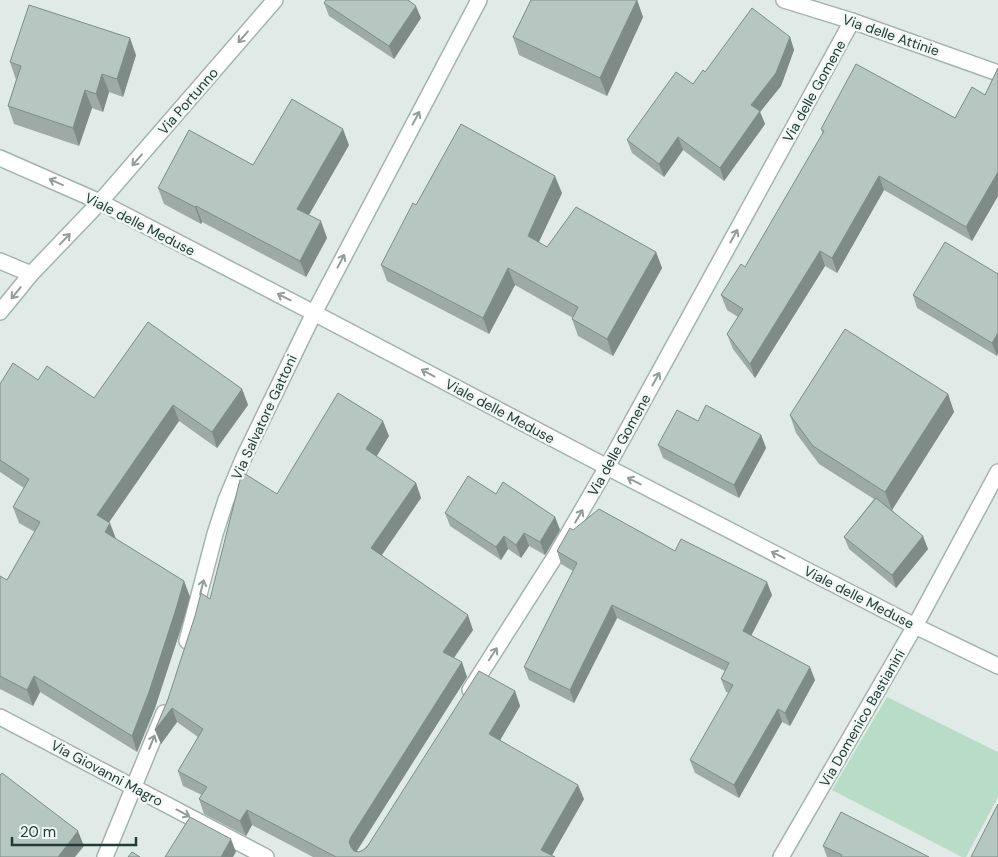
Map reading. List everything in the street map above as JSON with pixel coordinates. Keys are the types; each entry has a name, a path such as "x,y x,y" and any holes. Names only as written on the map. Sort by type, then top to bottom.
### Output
{"street":[{"name":"Via Portunno","path":"0,312 31,274 100,202 275,0"},
{"name":"Via Salvatore Gattoni","path":"184,653 215,534 244,457 314,313 479,0"},
{"name":"Via delle Attinie","path":"784,0 852,21 998,73"},
{"name":"Via delle Gomene","path":"465,698 556,556 607,468 852,21"},
{"name":"Viale delle Meduse","path":"0,158 100,202 607,468 915,626 998,666"},
{"path":"0,261 31,274"},
{"name":"Via Domenico Bastianini","path":"781,857 915,626 998,472"},
{"path":"105,857 170,696"},
{"name":"Via Giovanni Magro","path":"0,716 266,857"}],"green space":[{"path":"887,697 998,752 998,797 966,857 962,857 832,790"}],"building":[{"path":"326,0 408,0 416,6 389,46 324,3"},
{"path":"531,0 637,0 600,78 513,37"},
{"path":"29,5 130,38 117,79 102,74 96,94 85,90 73,128 8,106 21,66 10,62"},
{"path":"752,8 790,37 776,73 751,105 760,111 720,168 678,137 659,164 627,140 676,72 693,84 703,70 705,72"},
{"path":"856,64 955,118 972,87 985,95 998,68 998,172 966,227 879,176 832,258 820,251 750,364 727,334 743,309 721,295 741,264 745,267 824,131 821,129"},
{"path":"292,99 343,129 297,209 321,221 300,261 158,188 189,130 253,165"},
{"path":"461,124 555,176 528,236 547,247 576,207 656,252 607,339 572,319 578,307 508,268 483,318 381,265 413,203 416,205"},
{"path":"945,242 998,274 998,333 992,343 913,295"},
{"path":"148,322 242,389 212,432 173,405 97,515 110,523 105,532 184,581 149,692 132,736 34,676 27,690 0,676 0,576 7,580 40,522 13,507 29,479 0,460 0,384 13,363 38,380 47,366 94,398"},
{"path":"845,329 948,394 885,492 813,446 790,415"},
{"path":"338,393 383,421 366,449 416,483 371,548 468,615 443,652 462,662 351,837 349,842 351,847 354,851 359,852 367,847 479,671 515,691 489,734 578,785 541,850 555,857 336,857 247,810 240,821 199,799 207,787 178,771 203,729 172,708 155,730 168,699 201,593 210,599 242,472 277,494"},
{"path":"706,405 761,435 734,485 658,445 677,410 698,421"},
{"path":"468,476 496,494 503,482 555,517 540,542 524,533 516,545 504,536 496,547 445,513"},
{"path":"876,498 923,536 892,575 844,537"},
{"path":"599,509 675,551 681,539 767,582 743,631 810,667 785,713 778,709 734,785 690,760 733,685 721,679 729,663 612,605 570,690 524,667 577,563 557,551 570,528 573,530"},
{"path":"2,773 78,831 58,857 0,857 0,775"},
{"path":"998,804 998,857 971,857"},
{"path":"841,812 929,857 841,857 842,855 823,846"},
{"path":"190,817 231,839 221,857 165,857"},
{"path":"132,852 140,857 128,857"}]}
